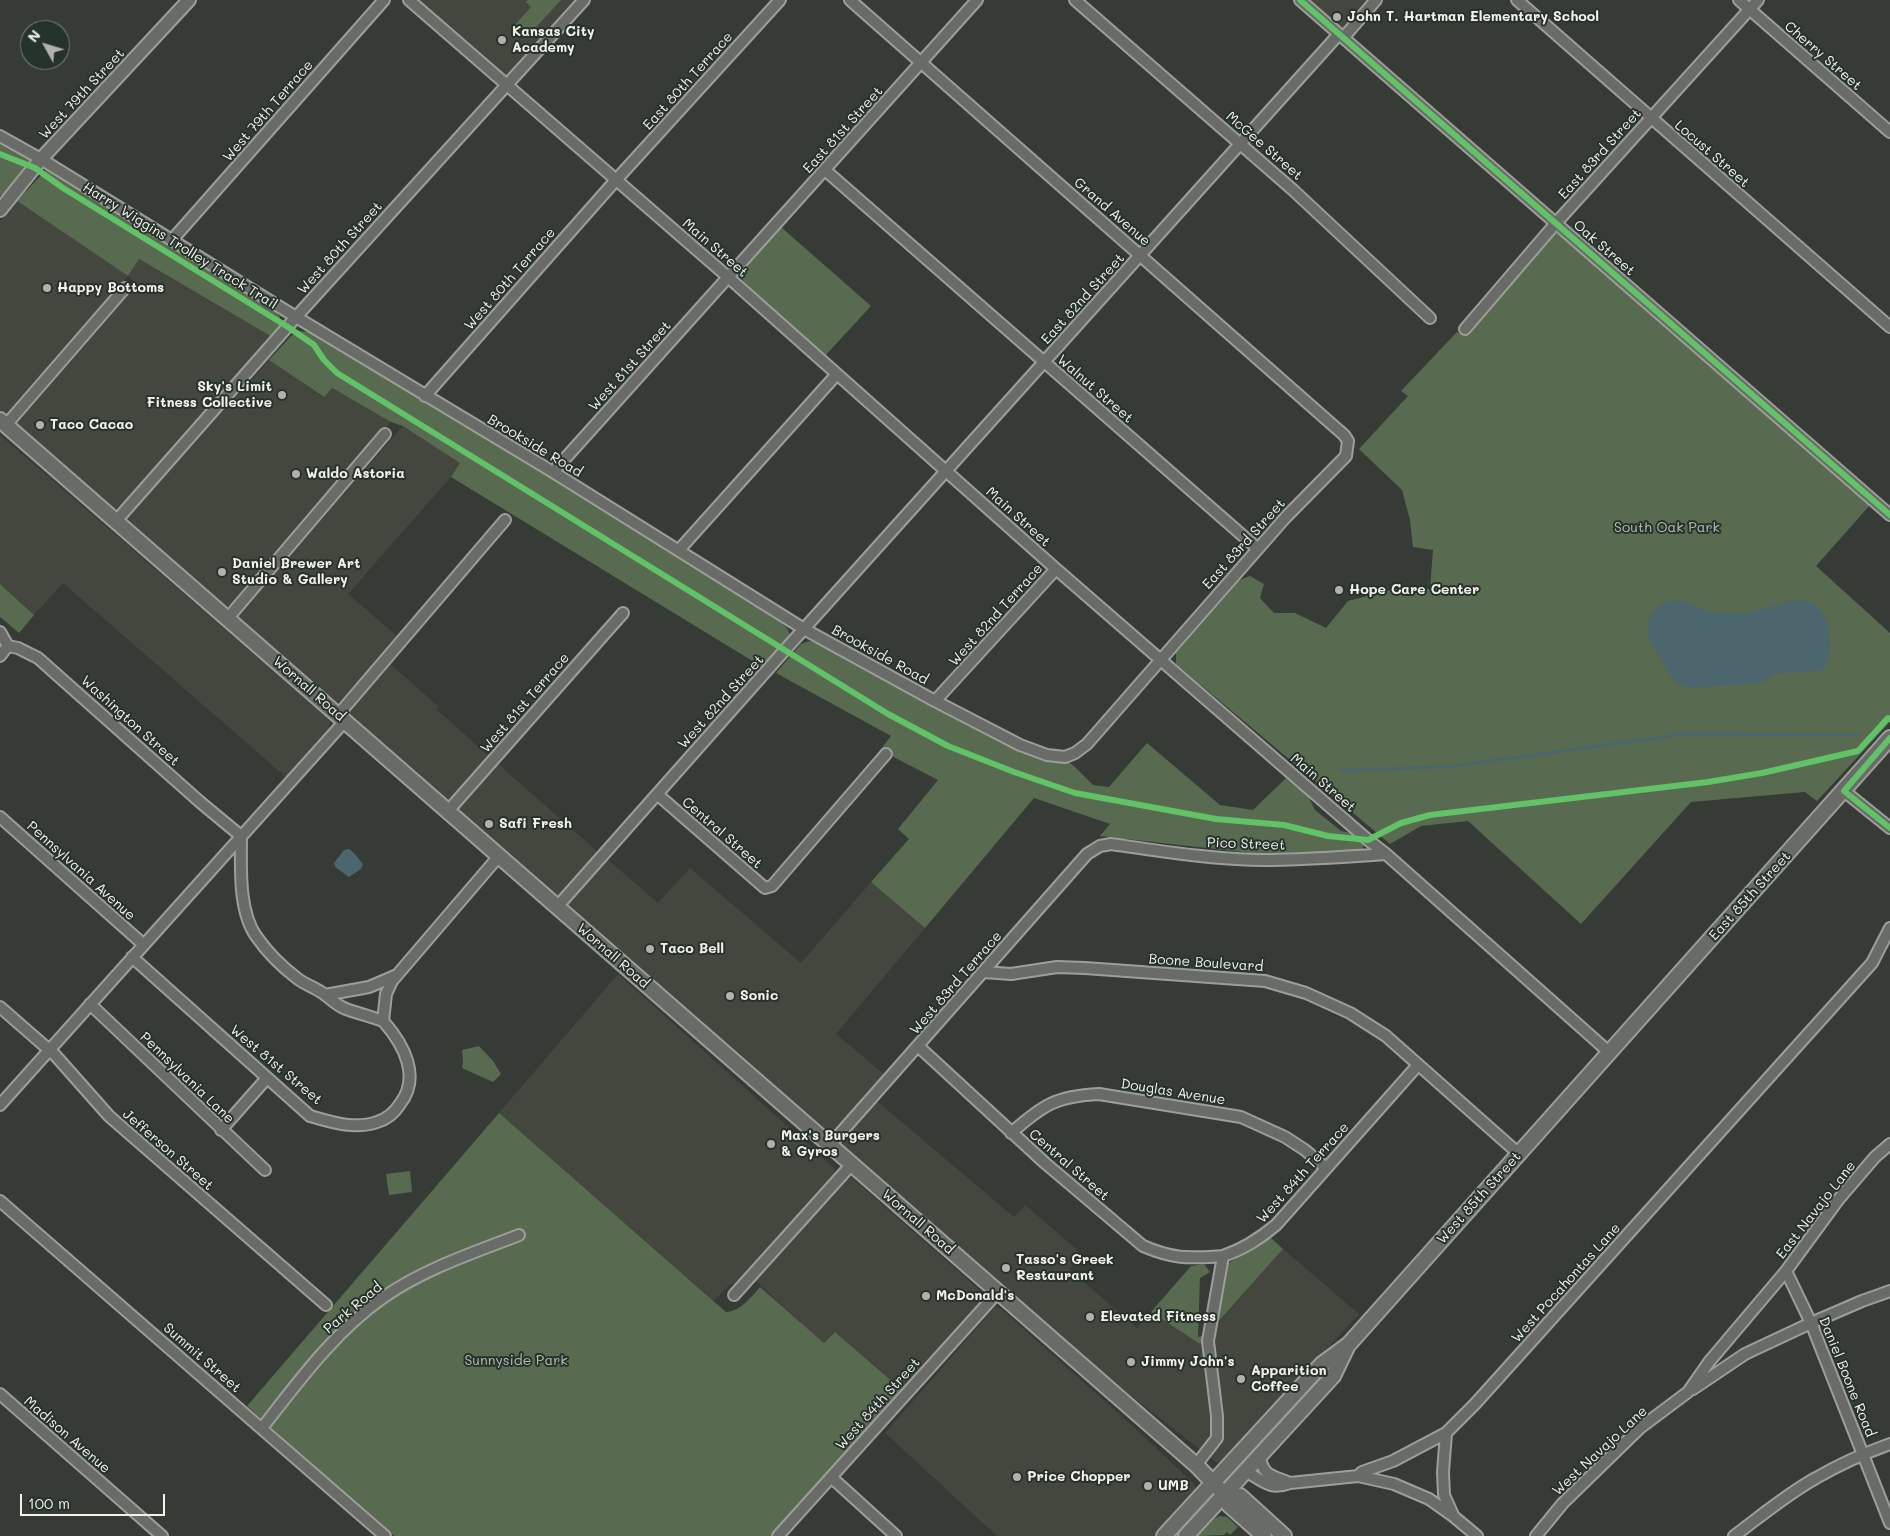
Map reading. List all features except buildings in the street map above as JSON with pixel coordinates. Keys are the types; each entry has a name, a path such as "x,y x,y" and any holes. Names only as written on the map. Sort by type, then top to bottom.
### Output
{"main road":[{"name":"Wornall Road","path":"3,423 1196,1466 1224,1494 1230,1505 1264,1536"},
{"name":"East 85th Street","path":"1610,1052 1890,738"},
{"name":"West 85th Street","path":"1164,1536 1322,1364 1349,1344 1610,1052"},
{"name":"West 85th Street","path":"1186,1536 1333,1376 1349,1344"},
{"name":"Wornall Road","path":"1224,1494 1240,1496 1284,1536"}],"street":[{"name":"West 79th Street","path":"0,210 41,160 189,0"},
{"name":"West 79th Terrace","path":"172,240 384,0"},
{"name":"Main Street","path":"410,0 728,277 1056,569 1386,854 1610,1052"},
{"name":"West 80th Street","path":"116,521 296,318 584,0"},
{"name":"East 80th Terrace","path":"616,180 780,0"},
{"name":"Grand Avenue","path":"850,0 1344,435 1348,441 1348,449"},
{"name":"East 81st Street","path":"728,277 977,0"},
{"name":"McGee Street","path":"1075,0 1293,190 1430,318"},
{"name":"Oak Street","path":"1300,0 1890,515"},
{"name":"East 82nd Street","path":"947,472 1240,144 1376,0"},
{"name":"Locust Street","path":"1517,0 1890,327"},
{"name":"Cherry Street","path":"1739,0 1890,132"},
{"name":"East 83rd Street","path":"1465,330 1556,223 1758,0"},
{"name":"Brookside Road","path":"0,136 296,318 553,472 804,629 1020,745 1048,755 1065,757"},
{"name":"Walnut Street","path":"825,170 1258,549"},
{"name":"West 80th Terrace","path":"425,396 616,180"},
{"name":"West 81st Street","path":"553,472 728,277"},
{"path":"3,423 125,288"},
{"path":"678,550 837,374"},
{"path":"228,618 384,434"},
{"name":"East 83rd Street","path":"1065,757 1075,754 1087,744 1284,518 1346,456 1348,449"},
{"name":"West 82nd Street","path":"557,907 804,629 947,472"},
{"path":"0,1105 241,836 342,718 505,520"},
{"name":"West 82nd Terrace","path":"935,701 1056,569"},
{"name":"West 81st Terrace","path":"448,811 623,613"},
{"path":"0,632 8,646 0,656"},
{"name":"Washington Street","path":"8,646 18,648 38,658 241,836"},
{"name":"Central Street","path":"657,794 765,888 772,886 886,754"},
{"path":"1844,791 1890,828"},
{"name":"Pennsylvania Avenue","path":"0,817 144,945"},
{"path":"241,836 245,909 254,934 273,958 298,979 325,995 332,1002 344,1009 383,1020 386,994 398,975 500,856"},
{"name":"Pico Street","path":"1106,845 1111,844 1193,856 1259,860 1325,859 1386,854"},
{"name":"West 83rd Terrace","path":"830,1145 1088,854 1100,846 1106,845"},
{"name":"West Pocahontas Lane","path":"1358,1476 1362,1472 1393,1461 1446,1433 1475,1404 1872,963 1890,928"},
{"name":"West 81st Street","path":"132,957 310,1116 338,1124 364,1125 380,1122 392,1114 404,1100 410,1077 407,1061 401,1044 383,1020"},
{"name":"Boone Boulevard","path":"984,972 1011,974 1057,967 1085,968 1265,981 1306,993 1350,1013 1386,1036 1519,1154"},
{"path":"325,995 368,986 398,975"},
{"name":"Pennsylvania Lane","path":"90,1004 265,1170"},
{"name":"Jefferson Street","path":"0,1008 61,1061 109,1116 326,1305"},
{"name":"Central Street","path":"918,1046 1011,1133 1143,1246 1161,1254 1184,1259 1223,1256"},
{"name":"West 84th Terrace","path":"1223,1256 1255,1242 1276,1225 1418,1065"},
{"path":"222,1130 267,1078"},
{"name":"Douglas Avenue","path":"1011,1133 1041,1109 1058,1100 1076,1095 1099,1094 1241,1117 1285,1137 1305,1150 1326,1168"},
{"name":"East Navajo Lane","path":"1786,1272 1838,1200 1875,1157 1890,1144"},
{"path":"734,1295 852,1164"},
{"name":"Summit Street","path":"0,1201 385,1536"},
{"name":"Park Road","path":"262,1428 332,1343 383,1298 451,1261 519,1235"},
{"path":"1196,1466 1217,1438 1217,1416 1208,1341 1223,1256"},
{"name":"Daniel Boone Road","path":"1786,1272 1811,1323 1890,1523"},
{"name":"West Navajo Lane","path":"1688,1392 1709,1362 1786,1272"},
{"name":"West 84th Street","path":"778,1536 998,1292"},
{"name":"West Navajo Lane","path":"1536,1536 1563,1503 1640,1428 1688,1392 1745,1354 1862,1301 1890,1292"},
{"name":"Madison Avenue","path":"0,1394 162,1536"},
{"path":"1446,1433 1443,1472 1444,1495 1453,1516"},
{"path":"1734,1536 1815,1478 1863,1454 1890,1444"},
{"path":"1259,1455 1262,1465 1270,1476 1290,1484"},
{"path":"1245,1471 1273,1486 1280,1487 1290,1484 1358,1476 1394,1484 1429,1499 1477,1536"},
{"path":"831,1477 896,1536"}],"shaded area":[{"name":"Kansas City Academy","path":"413,0 580,0 507,81"},
{"name":"John T. Hartman Elementary School","path":"1300,0 1369,0 1339,34"},
{"path":"17,201 128,276 6,415 0,410 0,221"},
{"path":"138,259 272,337 121,507 117,509 113,508 16,424 137,285 128,276"},
{"path":"269,360 323,397 332,388 391,422 230,606 225,605 132,524 129,519 130,515"},
{"path":"403,426 461,463 451,477 348,594 398,637 344,698 336,703 237,616"},
{"path":"0,435 330,720 329,729 287,778 63,583 34,615 0,584"},
{"path":"390,664 438,706 437,710 598,852 559,896 552,894 348,714 352,706"},
{"path":"607,859 658,903 690,868 801,963 871,882 925,928 836,1034 885,1075 835,1132 830,1134 825,1132 572,908 569,904 571,899"},
{"path":"618,974 835,1169 836,1175 737,1283 729,1285 714,1301 499,1113"},
{"path":"877,1101 1014,1217 1025,1205 1082,1254 1069,1269 1137,1328 1151,1312 1200,1343 1283,1249 1359,1314 1223,1462 1216,1462 1112,1381 843,1145 843,1140"},
{"path":"852,1178 984,1294 984,1299 902,1390 835,1332 824,1344 755,1280 846,1179"},
{"path":"995,1307 1000,1308 1137,1430 1193,1483 1197,1490 1158,1536 997,1536 885,1433"}],"green space":[{"path":"528,0 561,0 526,38 513,27 531,7 526,2"},
{"path":"0,142 33,161 5,198 0,195"},
{"path":"46,170 54,173 275,311 280,317 279,328 272,337 139,259 128,276 17,201"},
{"path":"781,227 871,306 824,357 743,281 741,272"},
{"name":"South Oak Park","path":"1551,233 1558,234 1871,504 1816,566 1890,633 1890,722 1817,801 1805,792 1691,802 1581,924 1468,821 1421,826 1390,844 1176,664 1176,653 1240,580 1250,576 1264,584 1260,598 1274,613 1295,613 1326,628 1348,601 1394,589 1430,589 1433,550 1413,547 1410,520 1402,490 1359,449 1408,396 1401,391 1457,332 1465,336"},
{"path":"299,331 310,332 527,463 781,622 791,636 786,644 764,668 451,477 460,463 403,426 391,422 332,388 324,397 269,360 291,336"},
{"path":"0,584 34,615 19,633 0,617"},
{"path":"809,641 818,643 978,730 1032,756 1054,763 1070,763 1093,785 1109,787 1147,743 1220,805 1253,810 1286,778 1308,796 1315,810 1341,831 1351,833 1363,844 1363,849 1360,852 1251,853 1100,836 1110,824 1034,798 925,928 871,882 909,839 898,829 938,780 880,750 891,736 776,673 801,644"},
{"path":"479,1046 493,1061 501,1074 493,1082 462,1068 462,1050"},
{"name":"Sunnyside Park","path":"499,1113 726,1312 741,1306 760,1287 824,1343 835,1332 902,1390 771,1536 394,1536 247,1406"},
{"path":"410,1171 412,1192 389,1195 386,1174"},
{"path":"1270,1237 1283,1249 1218,1322 1224,1272 1227,1264"},
{"path":"1204,1264 1210,1272 1200,1278 1198,1337 1206,1336 1200,1344 1151,1312 1191,1266"},
{"path":"1220,1516 1227,1517 1238,1527 1230,1535 1227,1532 1224,1535 1198,1536 1215,1518"}],"water":[{"path":"1795,599 1814,604 1826,618 1830,633 1830,650 1823,670 1774,674 1761,683 1689,688 1678,684 1673,679 1648,635 1647,629 1650,618 1666,602 1686,602 1709,611 1721,613 1743,613"},
{"path":"349,849 363,864 361,869 349,877 335,867 334,863 344,850"}],"waterway":[{"path":"1341,770 1447,767 1685,734 1860,735"}],"cycle path":[{"path":"1300,0 1890,515"},
{"name":"Harry Wiggins Trolley Track Trail","path":"0,154 35,168 63,188 288,327 314,345 324,360 337,373 888,714 948,746 1075,793 1216,819 1284,825 1328,836 1368,840 1401,823 1430,815 1708,782 1762,773 1858,751 1888,718 1890,719"},
{"path":"1890,738 1844,791 1890,828"}],"place":[{"name":"John T. Hartman Elementary School","path":"1337,17"},
{"name":"Kansas City Academy","path":"502,40"},
{"name":"Happy Bottoms","path":"47,288"},
{"name":"Sky's Limit Fitness Collective","path":"282,395"},
{"name":"Taco Cacao","path":"40,425"},
{"name":"Waldo Astoria","path":"296,474"},
{"name":"Daniel Brewer Art Studio & Gallery","path":"222,572"},
{"name":"Hope Care Center","path":"1339,590"},
{"name":"Safi Fresh","path":"489,824"},
{"name":"Taco Bell","path":"650,949"},
{"name":"Sonic","path":"730,996"},
{"name":"Max's Burgers & Gyros","path":"771,1144"},
{"name":"Tasso's Greek Restaurant","path":"1006,1268"},
{"name":"McDonald's","path":"926,1296"},
{"name":"Elevated Fitness","path":"1090,1317"},
{"name":"Jimmy John's","path":"1131,1362"},
{"name":"Apparition Coffee","path":"1241,1379"},
{"name":"Price Chopper","path":"1017,1477"},
{"name":"UMB","path":"1148,1486"}]}
